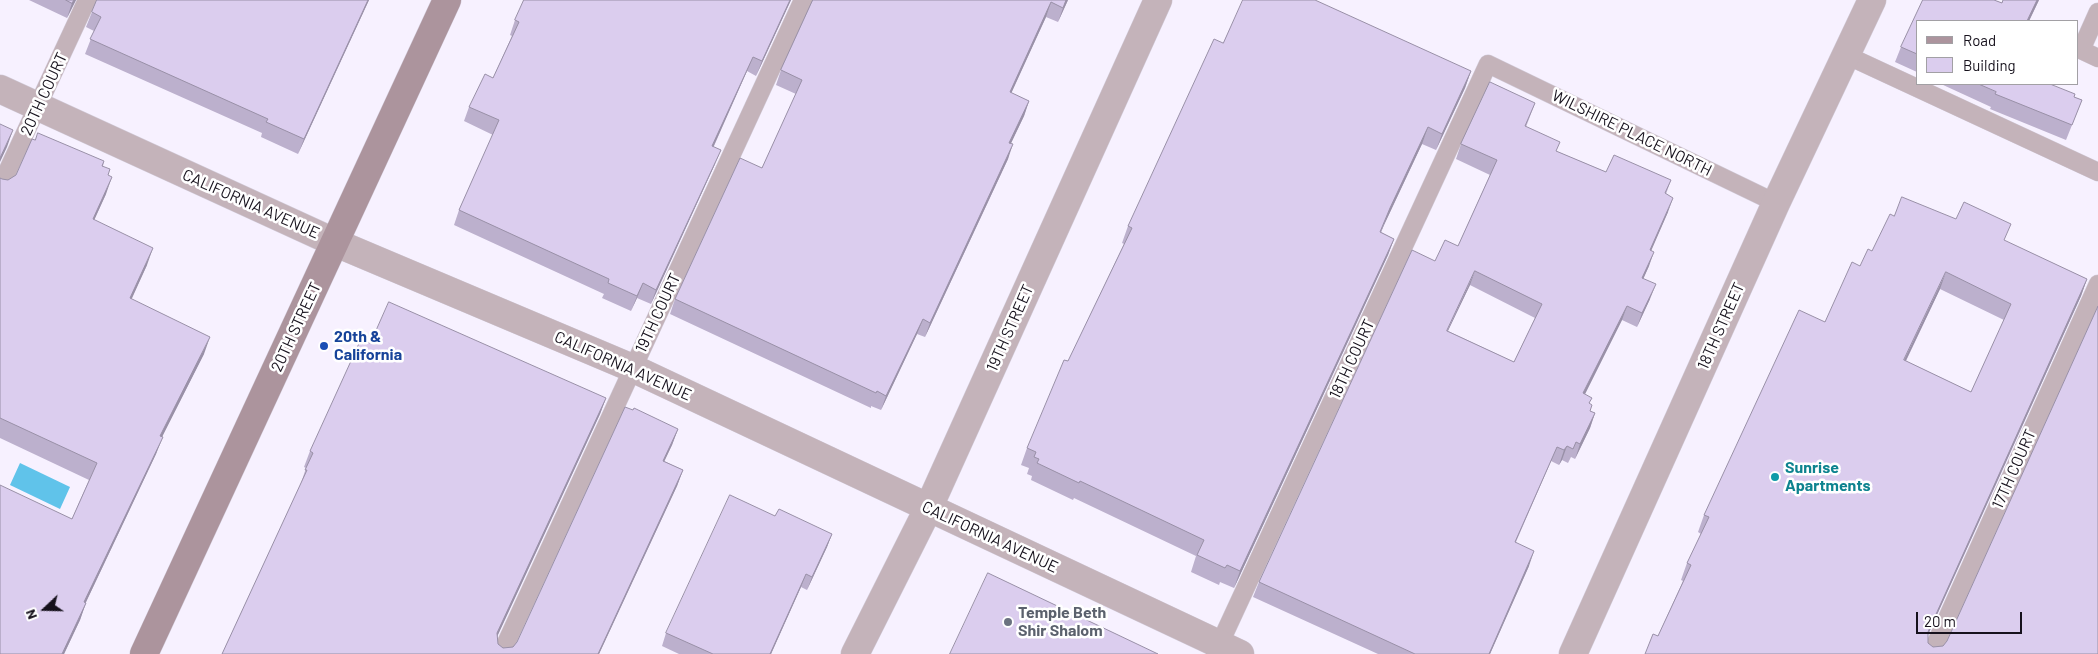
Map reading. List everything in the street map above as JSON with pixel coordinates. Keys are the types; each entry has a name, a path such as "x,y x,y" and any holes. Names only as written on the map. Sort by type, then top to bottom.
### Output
{"street":[{"name":"20TH STREET","path":"144,654 447,0"},
{"name":"19TH STREET","path":"855,654 928,509 1158,0"},
{"name":"18TH STREET","path":"1573,654 1776,203 1872,0"},
{"name":"CALIFORNIA AVENUE","path":"0,90 336,243 632,368 1225,651"}],"lane":[{"name":"20TH COURT","path":"0,187 87,0"},
{"name":"19TH COURT","path":"501,654 803,0"},
{"path":"2098,12 2081,50 2098,58"},
{"path":"1846,55 2098,172"},
{"name":"WILSHIRE PLACE NORTH","path":"1488,64 1776,203"},
{"name":"18TH COURT","path":"1225,651 1488,64"},
{"name":"17TH COURT","path":"1931,654 2098,284"}],"water":[{"path":"20,463 70,487 60,509 10,485"}],"building":[{"path":"97,0 368,0 304,139 266,122 268,119 90,39 101,17 92,12"},
{"path":"524,0 790,0 762,61 753,57 712,146 721,150 656,290 643,283 637,296 608,283 609,279 459,210 499,120 469,107 485,74 493,78 519,22 515,20"},
{"path":"813,0 1066,0 1063,8 1051,2 1010,92 1029,101 1009,143 1013,144 930,323 923,319 886,396 675,299 740,158 762,168 802,80 781,70"},
{"path":"1243,0 1315,0 1471,71 1442,134 1428,127 1390,208 1380,232 1394,239 1240,571 1227,565 1225,568 1197,555 1204,540 1080,481 1079,483 1037,463 1039,459 1034,457 1036,452 1027,448 1064,360 1068,361 1132,228 1128,226 1214,39 1223,43"},
{"path":"1923,0 1994,0 2002,3 2003,0 2037,0 2027,20 1916,20 1916,54 1901,47"},
{"path":"1490,82 1535,103 1525,126 1560,142 1556,151 1606,172 1614,155 1671,180 1665,193 1673,198 1650,250 1654,252 1642,278 1656,284 1642,313 1627,306 1583,393 1592,398 1589,403 1592,405 1590,411 1595,413 1580,444 1576,442 1573,449 1567,446 1564,450 1557,447 1515,542 1534,551 1489,654 1415,654 1259,582 1412,250 1435,261 1445,240 1458,246 1497,160 1461,144","holes":["1475,271 1542,304 1514,362 1447,331"]},
{"path":"1981,85 2052,85 2075,94 2074,97 2082,100 2072,125 1995,94 1996,92"},
{"path":"0,124 13,130 0,158"},
{"path":"38,133 104,161 102,166 110,169 108,175 112,177 93,219 153,248 130,298 210,337 160,436 163,437 84,602 86,603 62,654 0,654 0,485 72,519 97,463 0,418 0,178 8,180 16,175 32,139 35,140"},
{"path":"1902,197 1956,219 1964,202 2011,224 2004,240 2087,279 1928,632 1928,643 1933,647 1943,646 1947,641 2098,306 2098,654 1645,654 1653,634 1658,636 1691,565 1687,563 1709,517 1704,515 1799,310 1825,322 1852,262 1860,266 1868,249 1872,251 1890,214 1894,216","holes":["1946,272 2011,304 1971,392 1904,360"]},
{"path":"389,302 606,398 497,633 498,644 503,648 513,647 517,642 625,407 633,410 634,408 678,429 663,461 683,470 598,654 222,654 307,470 305,470 313,453 310,451 361,339 370,343"},
{"path":"730,495 775,516 779,509 832,534 812,577 806,574 770,654 713,654 666,633"},
{"name":"Temple Beth Shir Shalom","path":"988,573 1158,654 950,654"}],"place":[{"name":"20th & California","path":"324,346"},
{"name":"Sunrise Apartments","path":"1775,477"},
{"name":"Temple Beth Shir Shalom","path":"1008,622"}]}
